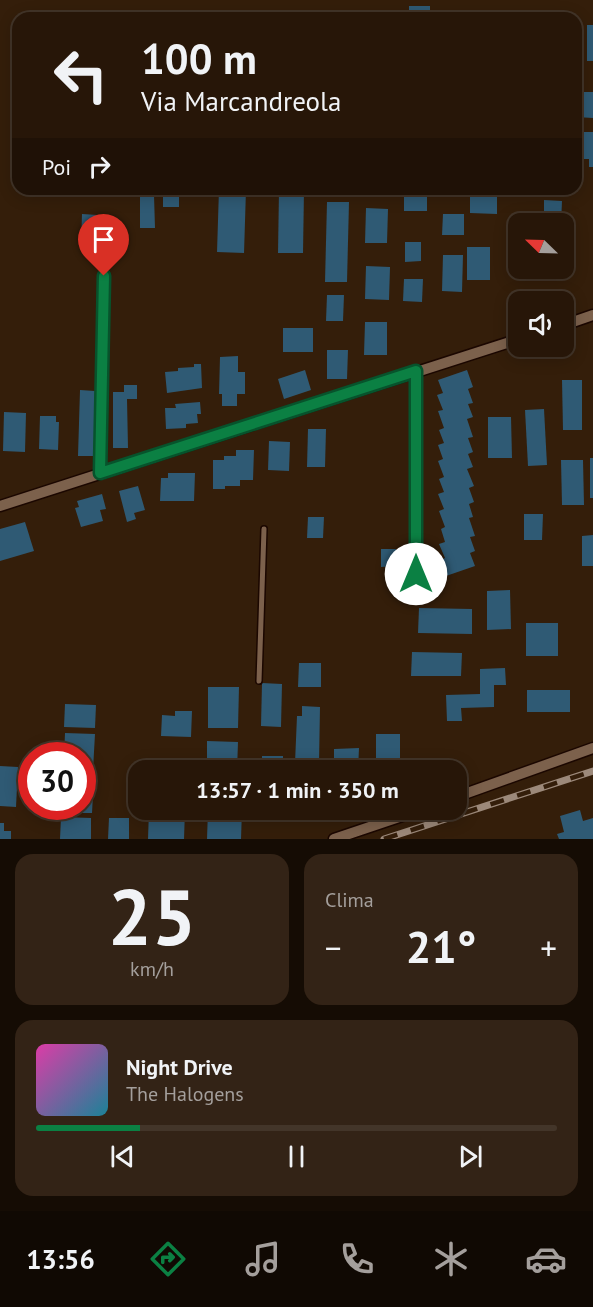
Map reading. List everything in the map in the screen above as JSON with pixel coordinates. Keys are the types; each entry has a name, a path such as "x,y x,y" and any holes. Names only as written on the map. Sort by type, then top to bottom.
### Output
{"street":[{"path":"574,322 593,315"},
{"path":"0,506 508,342"},
{"path":"416,371 416,574"},
{"path":"467,793 593,748"},
{"path":"334,839 390,820"}],"lane":[{"path":"100,473 104,254"},
{"path":"259,681 264,529"}],"building":[{"path":"409,6 430,6 430,12 409,12"},
{"path":"587,25 593,25 593,61 587,61"},
{"path":"582,92 593,92 593,118 582,117"},
{"path":"584,132 593,132 593,167 589,167 589,159 584,159"},
{"path":"140,195 154,195 155,228 140,228"},
{"path":"219,195 246,195 244,253 217,252"},
{"path":"279,195 304,195 303,253 278,253"},
{"path":"401,195 427,195 427,211 404,211 404,197"},
{"path":"470,195 497,195 497,214 470,213"},
{"path":"163,196 179,196 179,207 163,207"},
{"path":"544,200 562,201 561,213 544,213"},
{"path":"327,202 349,202 347,282 325,282"},
{"path":"366,208 388,209 387,243 365,243"},
{"path":"82,214 98,215 97,245 81,244"},
{"path":"443,214 464,214 464,235 442,235"},
{"path":"405,242 421,242 421,261 405,262"},
{"path":"467,247 490,247 490,280 467,280"},
{"path":"443,255 463,255 462,292 442,291"},
{"path":"366,266 390,267 389,300 365,299"},
{"path":"404,279 423,279 422,302 403,301"},
{"path":"327,295 344,295 343,321 326,321"},
{"path":"365,322 387,322 387,355 364,355"},
{"path":"283,328 313,328 313,352 283,352"},
{"path":"327,350 348,350 347,379 327,379"},
{"path":"238,356 238,372 245,372 245,394 237,394 237,406 222,406 222,394 219,394 220,357"},
{"path":"194,364 201,364 202,388 167,393 165,372 194,367"},
{"path":"305,370 311,390 284,399 278,379"},
{"path":"467,370 473,387 468,389 473,403 468,404 473,417 467,419 473,437 468,438 473,452 468,454 473,467 467,469 474,486 469,488 474,502 469,504 473,517 469,518 475,536 470,537 475,551 470,553 475,566 446,576 440,560 445,558 439,544 445,542 441,529 445,527 439,511 444,509 438,494 444,492 439,479 444,477 438,461 443,459 438,445 444,443 439,430 444,428 438,411 443,410 437,395 443,393 438,380"},
{"path":"562,380 582,380 582,430 563,430"},
{"path":"124,385 137,385 137,399 127,399 128,448 113,448 113,392 124,392"},
{"path":"80,390 95,391 94,456 78,456"},
{"path":"200,402 201,414 197,414 198,423 186,424 186,428 166,429 165,408 176,408 175,404"},
{"path":"544,409 547,465 528,466 525,410"},
{"path":"4,412 26,413 25,452 3,451"},
{"path":"40,416 56,416 56,422 59,422 58,450 39,449"},
{"path":"488,417 511,417 512,458 488,458"},
{"path":"308,429 326,429 325,467 307,467"},
{"path":"269,441 290,442 289,471 268,470"},
{"path":"236,450 254,450 253,480 240,480 240,486 213,489 213,460 224,460 224,456 236,456"},
{"path":"590,458 593,458 593,498 590,498"},
{"path":"561,460 583,460 584,505 562,505"},
{"path":"168,473 195,473 194,501 160,501 161,478 168,478"},
{"path":"138,486 145,510 134,513 136,519 127,522 119,491"},
{"path":"102,494 106,509 100,510 103,521 81,527 75,508 79,507 77,501"},
{"path":"524,514 543,514 542,540 524,540"},
{"path":"308,517 324,517 323,538 307,538"},
{"path":"25,522 34,551 0,561 0,529"},
{"path":"593,535 593,566 582,566 582,536"},
{"path":"381,549 396,549 396,566 381,567"},
{"path":"510,590 511,629 487,630 487,591"},
{"path":"419,608 472,609 472,634 418,633"},
{"path":"526,623 558,623 558,656 526,656"},
{"path":"412,652 462,653 461,676 411,676"},
{"path":"299,663 321,663 321,687 298,687"},
{"path":"505,668 506,685 494,685 494,707 461,708 462,721 447,721 446,695 480,694 480,669"},
{"path":"262,683 282,684 281,727 261,726"},
{"path":"208,687 239,687 238,728 208,728"},
{"path":"527,690 570,690 570,712 527,712"},
{"path":"65,704 96,705 95,728 64,727"},
{"path":"302,706 320,707 319,760 295,760 297,716 302,716"},
{"path":"175,711 192,711 191,737 161,736 162,715 175,716"},
{"path":"65,733 95,734 95,742 65,742"},
{"path":"376,734 400,734 400,760 376,760"},
{"path":"207,741 238,742 237,760 207,760"},
{"path":"359,748 358,760 334,760 334,749"},
{"path":"262,756 283,756 283,760 262,760"},
{"path":"0,766 18,767 16,807 0,806"},
{"path":"580,810 583,821 593,818 593,839 559,839 557,834 564,832 560,816"},
{"path":"109,818 128,818 129,839 108,839"},
{"path":"61,820 91,820 91,839 60,839"},
{"path":"149,820 185,820 184,839 148,839"},
{"path":"208,820 242,820 241,839 207,839"},
{"path":"0,823 4,823 4,831 11,831 11,839 0,839"}],"railway":[{"path":"384,839 593,771"}],"route":[{"path":"104,276 100,473 416,371 416,574"}]}
